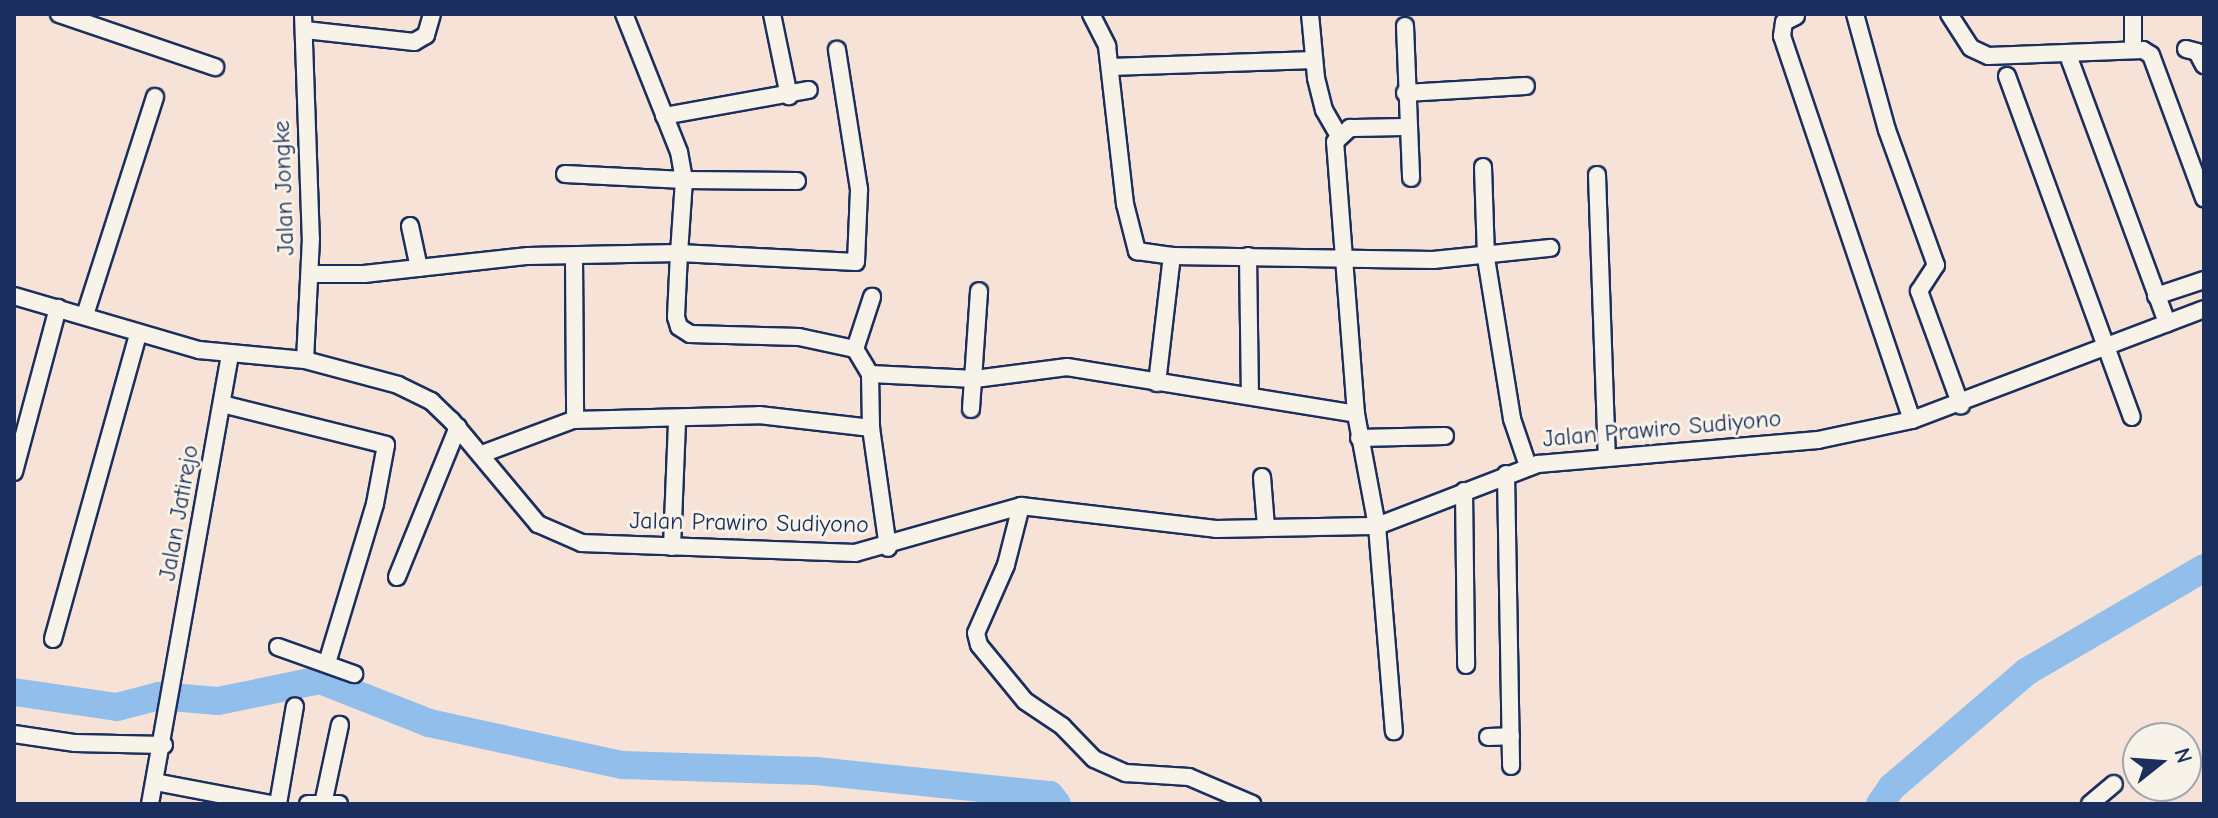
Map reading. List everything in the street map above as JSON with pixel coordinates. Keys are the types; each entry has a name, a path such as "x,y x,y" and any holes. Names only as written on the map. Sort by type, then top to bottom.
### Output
{"street":[{"path":"59,14 215,67"},
{"path":"304,22 414,42 426,35 432,14"},
{"path":"624,14 664,116 684,180 676,317 683,331 799,337 855,349 870,374 871,428 888,548"},
{"path":"772,14 789,96"},
{"path":"1091,14 1111,67 1132,245 1145,255 1486,258 1550,248"},
{"path":"1310,14 1314,60 1324,110 1338,134 1356,414 1377,526 1394,731"},
{"path":"1855,14 1887,130 1936,265 1919,291 1961,406"},
{"path":"1949,14 1964,41 1988,56 2143,50 2156,64 2204,198"},
{"path":"2133,14 2133,50"},
{"path":"1796,16 1784,22 1782,36 1912,420"},
{"name":"Jalan Jongke","path":"304,22 310,274 305,360"},
{"path":"1405,26 1405,93 1411,178"},
{"path":"2186,49 2197,52 2204,65"},
{"path":"310,274 679,253 856,262 859,189 837,50"},
{"path":"2068,55 2167,323"},
{"path":"1111,67 1314,60"},
{"path":"2007,76 2132,417"},
{"path":"1405,93 1526,86"},
{"path":"664,116 809,90"},
{"path":"85,315 155,97"},
{"path":"1338,134 1350,128 1408,127"},
{"path":"1483,167 1486,258 1512,419 1528,466"},
{"path":"565,174 684,180 797,181"},
{"path":"1597,175 1607,456"},
{"path":"410,226 419,268"},
{"path":"1157,383 1172,256"},
{"path":"1248,256 1250,396"},
{"path":"574,257 575,420"},
{"path":"2156,296 2204,280"},
{"path":"971,409 979,291"},
{"name":"Jalan Prawiro Sudiyono","path":"14,296 85,315 138,334 230,356 305,360 398,385 431,401 458,427 538,524 582,543 841,553 888,548 1021,506 1216,529 1377,526 1528,466 1607,456 1818,440 1912,420 1961,406 2106,345 2204,309"},
{"path":"855,349 872,297"},
{"path":"14,472 58,308"},
{"path":"53,639 138,334"},
{"name":"Jalan Jatirejo","path":"164,745 230,356"},
{"path":"870,374 975,379 1067,367 1356,414"},
{"path":"222,404 386,445 375,504 327,663"},
{"path":"482,454 575,420 677,420 759,415 871,428"},
{"path":"672,547 677,420"},
{"path":"397,577 458,427"},
{"path":"1359,438 1445,436"},
{"path":"1506,474 1511,766"},
{"path":"1262,477 1266,527"},
{"path":"1464,491 1466,665"},
{"path":"1021,506 1006,565 976,633 979,645 1025,701 1103,764 1126,773 1189,777 1252,804"},
{"path":"278,647 354,674"},
{"path":"278,804 295,706"},
{"path":"323,804 340,725"},
{"path":"14,734 75,743 164,745 150,804"},
{"path":"1488,737 1511,736"},
{"path":"155,782 270,804"},
{"path":"2090,804 2114,784"},
{"path":"308,804 339,804"}],"waterway":[{"path":"1880,804 1892,787 2026,672 2204,568"},
{"path":"14,692 117,707 159,696 218,701 320,680 429,723 622,765 816,771 1050,795 1057,804"}]}
